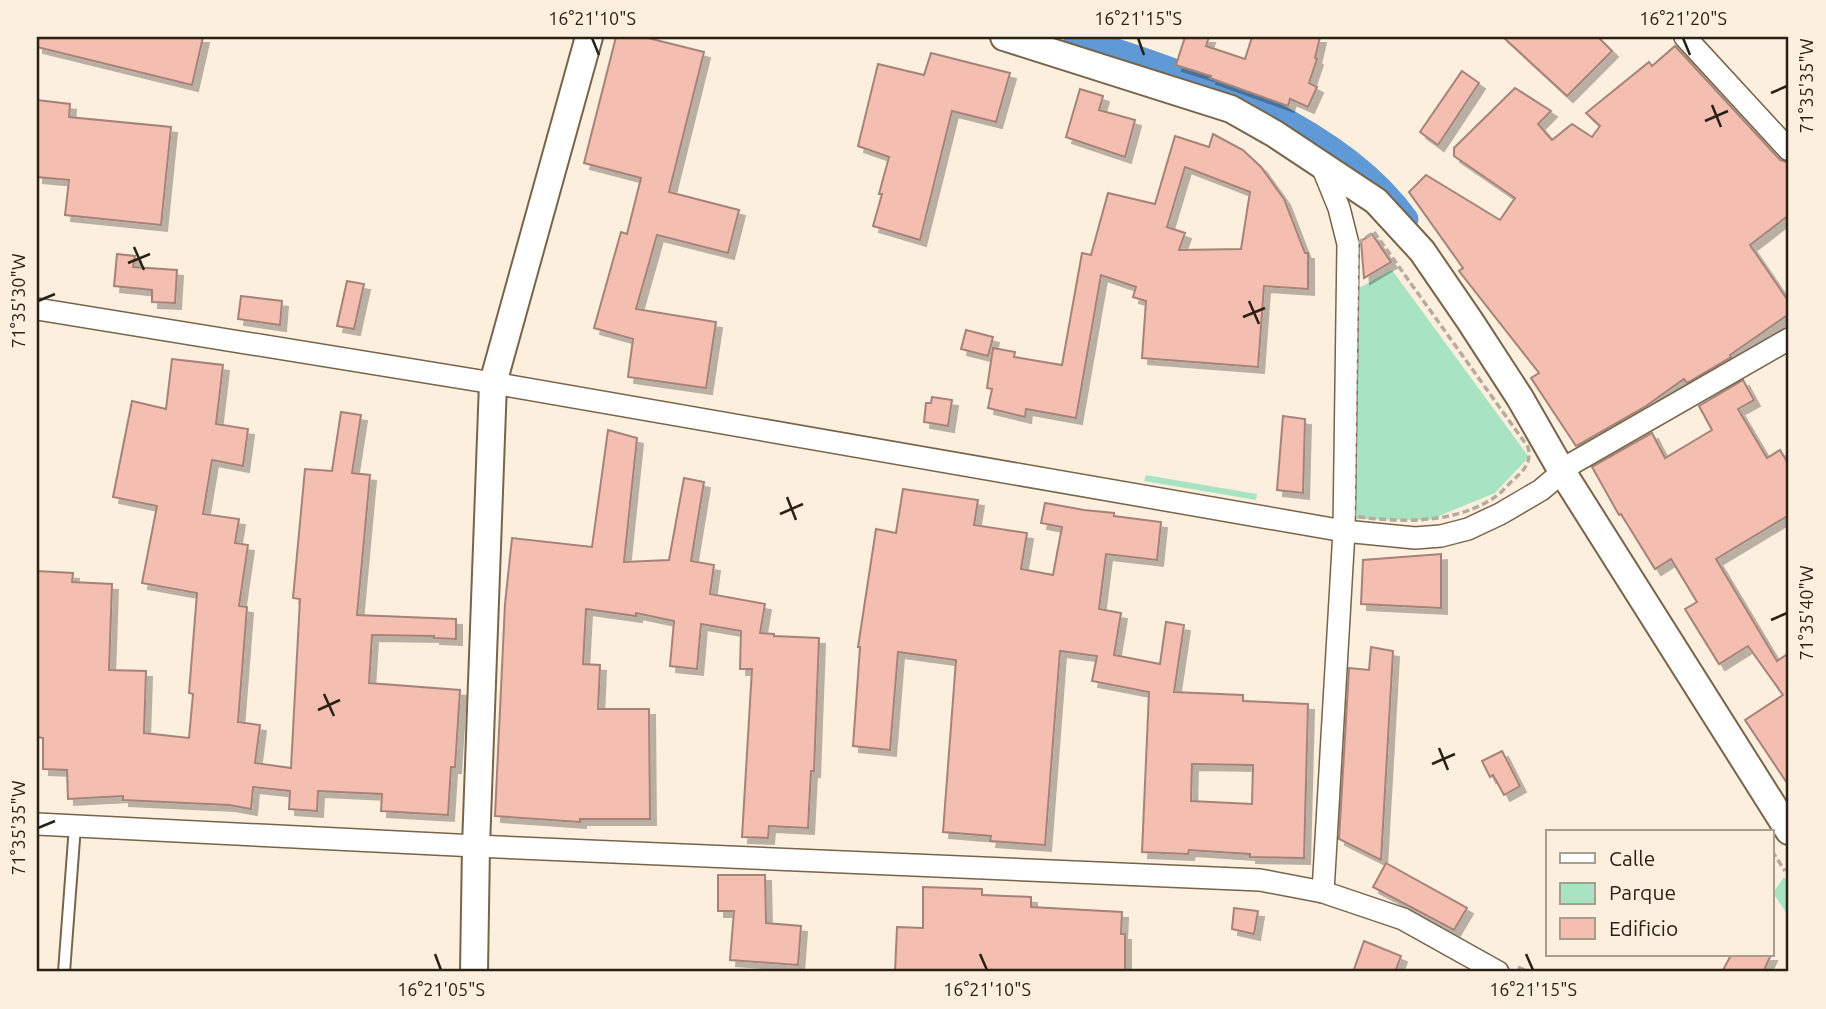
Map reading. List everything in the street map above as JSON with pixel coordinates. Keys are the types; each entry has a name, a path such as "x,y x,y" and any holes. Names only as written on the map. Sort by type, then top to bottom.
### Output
{"street":[{"path":"474,972 493,383 589,37"},
{"path":"1004,37 1231,109 1275,134 1376,201 1422,251 1520,398 1563,473 1789,831"},
{"path":"1685,37 1789,150"},
{"path":"1321,164 1339,208 1348,244 1344,531 1323,892"},
{"path":"37,309 493,383 1344,531 1415,538 1441,536 1468,529 1500,514 1541,490 1573,463 1789,339"},
{"path":"37,824 1260,880 1323,892 1403,919 1507,969"}],"lane":[{"path":"64,972 75,826"}],"path":[{"path":"1374,232 1528,447 1528,467 1495,497 1466,511 1442,517 1378,520 1354,516 1359,293 1358,243 1374,232"},
{"path":"1773,852 1785,871"},
{"path":"1507,969 1529,972"}],"green space":[{"path":"1392,270 1529,457 1495,493 1429,520 1354,519 1359,288"},
{"path":"1146,475 1257,494 1256,500 1144,481"},
{"path":"1784,877 1789,884 1789,917 1773,893"}],"building":[{"path":"37,37 203,37 192,85 37,47"},
{"path":"616,37 644,37 704,52 669,192 739,210 728,253 657,235 636,309 716,322 706,388 628,377 633,339 594,328 621,232 627,234 641,178 584,163"},
{"path":"1185,37 1209,37 1206,46 1245,59 1252,37 1320,37 1315,58 1317,59 1309,83 1317,87 1308,107 1290,99 1288,106 1176,65"},
{"path":"1503,37 1598,37 1612,51 1567,96"},
{"path":"1675,46 1780,160 1789,163 1789,215 1750,245 1789,302 1789,314 1730,355 1731,357 1687,383 1684,379 1646,406 1576,446 1531,378 1539,373 1459,271 1463,268 1409,192 1426,175 1500,220 1515,198 1454,156 1454,148 1515,88 1551,111 1538,124 1552,140 1572,124 1592,137 1600,126 1586,113 1649,62 1652,66"},
{"path":"931,53 1010,73 996,122 952,111 920,240 873,226 889,157 858,146 878,64 924,75"},
{"path":"1462,71 1479,83 1438,145 1420,132"},
{"path":"1080,89 1103,96 1099,110 1135,120 1125,157 1066,137"},
{"path":"37,100 70,104 69,117 171,127 161,225 65,215 69,180 37,177"},
{"path":"1213,134 1243,150 1261,167 1284,199 1305,253 1308,253 1308,289 1264,286 1258,367 1142,358 1146,301 1133,297 1136,287 1101,275 1076,418 1026,409 1025,417 988,408 992,389 987,388 993,348 1015,352 1014,357 1062,365 1082,253 1091,255 1108,193 1155,204 1175,136 1209,147","holes":["1185,167 1250,192 1241,249 1179,250 1185,233 1167,227"]},
{"path":"1372,234 1391,262 1364,278 1361,241"},
{"path":"117,254 135,256 133,267 177,270 175,303 152,302 152,290 114,286"},
{"path":"347,281 364,284 354,329 337,326"},
{"path":"241,296 282,301 280,325 238,319"},
{"path":"966,330 993,337 988,356 961,349"},
{"path":"172,359 223,365 216,424 248,429 243,466 212,460 203,514 239,519 235,543 248,545 239,606 247,607 238,722 260,725 255,763 291,768 300,599 293,598 305,469 332,471 341,412 361,415 352,473 370,475 357,615 456,619 456,639 372,635 369,683 460,690 455,767 451,767 448,815 381,811 382,794 318,791 317,811 289,809 290,791 253,787 251,809 229,805 123,800 123,796 68,799 67,770 43,769 43,738 37,737 37,571 73,573 72,582 112,584 109,670 146,671 144,733 189,738 193,694 189,693 197,593 142,583 157,506 113,497 132,401 166,409"},
{"path":"1743,380 1754,400 1738,409 1767,458 1780,450 1789,465 1789,515 1716,559 1777,661 1789,653 1789,786 1745,720 1783,695 1748,646 1719,664 1685,609 1697,602 1671,559 1655,569 1621,514 1619,515 1592,467 1652,433 1665,458 1712,430 1699,406"},
{"path":"932,397 952,400 948,426 924,422 926,403 931,403"},
{"path":"1283,416 1305,419 1303,493 1277,490"},
{"path":"608,430 637,438 624,562 669,560 684,478 704,482 691,561 714,565 710,594 765,604 760,633 819,638 814,771 811,771 808,828 769,826 768,838 742,837 752,669 740,669 741,631 701,624 697,669 670,666 674,621 636,613 636,616 586,609 583,664 600,665 598,709 649,709 650,819 580,819 580,822 495,816 505,604 512,538 592,547"},
{"path":"903,489 978,500 974,525 1027,533 1021,569 1053,575 1062,527 1041,523 1045,503 1161,522 1157,560 1106,554 1099,609 1121,613 1114,655 1160,664 1166,622 1184,625 1174,692 1243,695 1243,701 1308,704 1304,858 1250,857 1250,854 1189,850 1188,854 1142,852 1149,692 1092,681 1097,656 1060,651 1045,845 990,841 991,836 943,832 956,660 898,652 890,750 853,746 858,647 876,529 896,533","holes":["1192,764 1253,765 1252,804 1191,801"]},
{"path":"1441,554 1441,608 1361,604 1363,560"},
{"path":"1371,647 1393,651 1381,860 1339,839 1349,668 1369,670"},
{"path":"1502,751 1520,786 1504,795 1482,761"},
{"path":"1386,863 1467,908 1454,930 1373,887"},
{"path":"718,875 765,875 766,923 801,926 798,965 730,960 734,911 718,911"},
{"path":"923,887 982,889 982,895 1031,897 1031,907 1122,912 1125,972 895,972 897,927 923,928"},
{"path":"1234,908 1258,911 1254,934 1232,929"},
{"path":"1364,941 1401,956 1395,972 1353,972"},
{"path":"1730,956 1771,956 1763,972 1722,972"}],"waterway":[{"path":"1075,37 1210,84 1301,128 1342,155 1378,185 1407,219"}]}
